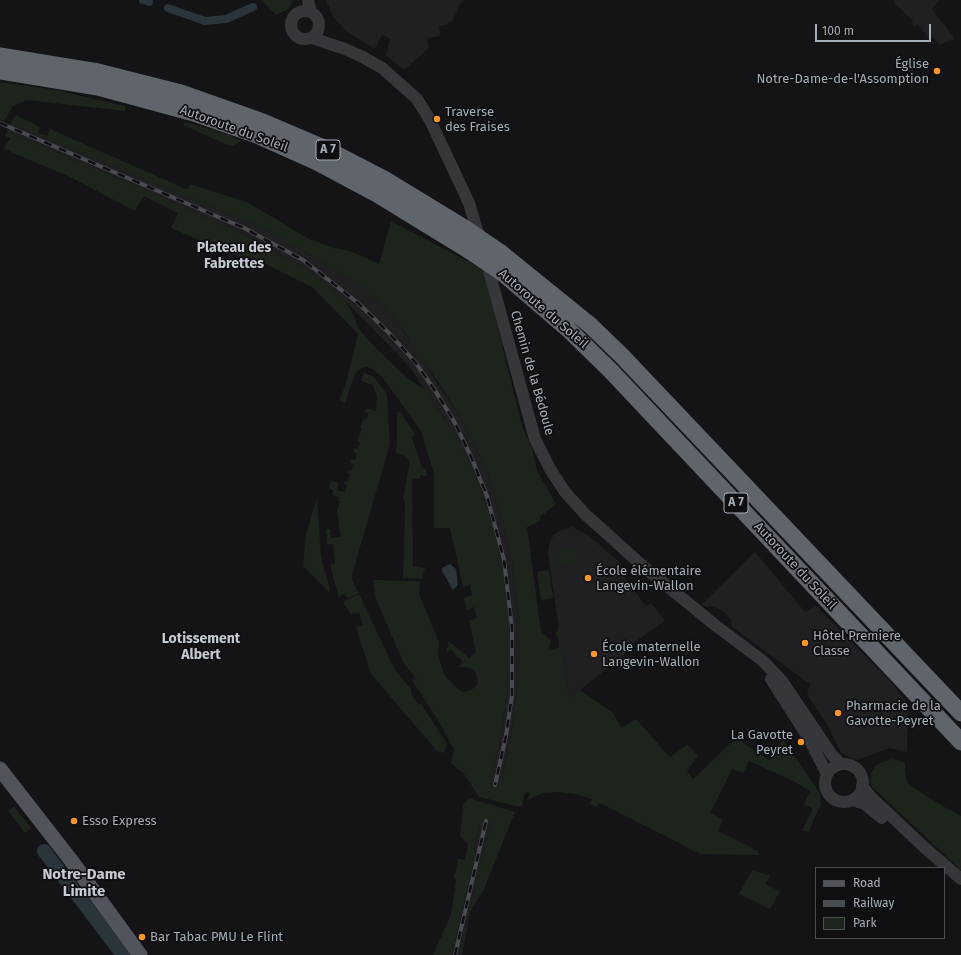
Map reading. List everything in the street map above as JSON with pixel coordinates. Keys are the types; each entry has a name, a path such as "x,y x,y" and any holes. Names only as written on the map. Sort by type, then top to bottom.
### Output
{"highway":[{"name":"Autoroute du Soleil","path":"0,56 98,72 181,93 263,122 324,148 384,179 466,229 501,253 584,321 622,356 961,713"},
{"name":"Autoroute du Soleil","path":"0,71 98,87 194,113 257,135 317,162 377,194 470,251 504,274 568,329 610,370 961,742"}],"main road":[{"path":"0,769 70,859 140,955"}],"street":[{"path":"298,12 309,6 319,20 320,26 316,35 312,38 305,40 299,38 292,31 293,18 298,12 302,0"},
{"name":"Chemin de la Bédoule","path":"320,26 331,39 345,49 382,68 417,99 431,122 469,203 535,439 550,469 575,505 684,600 743,647 764,661 782,681 832,755 841,764"},
{"name":"Chemin de la Bédoule","path":"312,38 345,49"},
{"name":"Chemin de la Bédoule","path":"743,647 771,679 787,702 821,760 827,774"},
{"path":"852,800 859,794 862,786 862,777 858,770 847,764 841,764 833,767 827,774 825,781 828,794 840,802 852,800 865,804 939,867"},
{"path":"862,786 870,796 925,848 961,879"},
{"path":"945,873 961,886"}],"shaded area":[{"path":"326,0 464,0 460,4 453,20 446,25 439,26 440,36 427,38 429,48 404,70 386,55 390,39 382,35 375,49 346,31 334,18"},
{"path":"894,0 939,0 932,9 955,39 939,45 933,37 929,39 918,24 914,27 912,23 913,21 896,5"},
{"path":"10,124 258,226 313,256 355,283 377,300 394,317 463,422 487,471 503,524 512,561 517,604 520,657 514,717 501,786 489,783 499,748 511,663 509,610 502,561 491,518 476,478 443,416 409,366 336,292 303,267 242,234 155,194 7,131"},
{"name":"École élémentaire Langevin-Wallon","path":"572,527 589,536 622,564 618,569 646,606 651,603 665,621 626,648 628,651 569,699 548,553 550,541 554,535 559,531"},
{"name":"La Gavotte Peyret","path":"755,552 805,612 816,606 889,680 906,701 908,712 907,752 890,748 857,760 841,753 827,724 807,694 810,684 732,627 731,620 722,610 712,606 706,607 702,604"},
{"path":"450,564 456,569 458,585 453,590 442,571 442,568"},
{"path":"481,820 493,822 489,831 459,955 452,955 476,853 474,852"}],"green space":[{"path":"261,0 294,0 288,9 276,15"},
{"path":"0,82 56,90 125,106 125,111 26,100 13,106 4,121 0,119"},
{"path":"16,115 40,127 38,133 47,136 50,129 186,189 188,189 190,184 249,203 309,239 334,248 350,251 379,264 391,221 467,261 470,261 484,272 522,426 532,449 537,470 556,504 540,517 541,520 527,527 541,631 551,641 549,648 554,650 558,648 559,642 556,634 559,627 569,698 580,690 613,713 622,728 636,719 670,757 687,745 698,755 687,771 693,779 736,738 769,760 783,739 820,793 821,805 808,832 802,830 813,809 804,804 810,791 791,780 749,761 743,773 732,769 710,813 723,820 718,831 758,851 760,855 700,854 600,803 597,807 590,804 592,799 575,794 558,792 543,793 527,800 530,794 527,792 524,795 522,806 516,806 479,797 464,774 451,763 454,749 438,720 411,679 417,680 404,664 376,599 373,580 417,581 420,583 419,594 439,642 438,654 444,675 458,689 464,692 475,687 478,682 476,673 471,668 459,667 463,662 450,649 446,653 449,641 469,658 476,652 469,621 477,618 474,607 467,610 464,598 472,595 470,585 463,587 450,528 434,528 434,474 421,431 383,378 374,370 367,367 356,372 345,403 339,400 345,387 358,334 312,287 256,259 254,263 171,228 178,213 144,196 135,211 68,176 4,149 10,138 5,136 7,131 155,194 242,234 303,267 336,292 345,301 354,316 358,328 375,347 407,378 426,390 458,441 476,478 491,518 502,561 509,610 511,663 499,748 489,783 501,786 514,717 520,657 517,604 512,561 503,524 487,471 463,422 439,383 415,351 409,339 394,317 377,300 355,283 313,256 258,226 10,124"},
{"path":"185,122 234,136 233,138 242,141 232,146 225,144 183,125"},
{"path":"364,373 373,376 387,394 390,444 352,575 352,580 359,593 349,598 342,594 339,599 330,565 335,563 333,544 327,544 326,529 330,529 331,538 341,537 337,510 340,501 338,501 339,497 332,495 333,490 329,489 331,480 339,483 337,490 345,492 347,485 344,484 345,481 348,481 350,474 347,473 348,470 351,471 353,464 350,463 351,459 355,460 357,453 353,452 354,448 358,449 360,442 357,441 362,428 360,427 363,419 366,420 368,414 365,412 366,408 376,411 377,396 373,385 361,381"},
{"path":"400,411 414,432 415,436 412,437 422,468 426,469 427,476 420,475 420,478 412,479 413,566 425,568 422,579 403,578 405,504 403,498 410,462 403,455 395,453 397,444 397,413"},
{"path":"317,498 321,557 330,590 329,592 303,566 306,534"},
{"path":"575,549 578,562 556,567 553,553"},
{"path":"549,570 553,598 541,600 537,572"},
{"path":"359,594 395,670 411,689 412,696 419,705 421,704 447,744 444,753 437,751 371,674 356,628 363,624 359,613 351,614 344,604 344,601"},
{"path":"893,759 905,763 907,782 911,786 961,816 961,870 873,788 870,782 871,773 875,766"},
{"path":"469,798 515,812 484,889 470,912 462,955 459,955 489,830 493,823 481,820 474,852 476,853 452,955 433,955 451,914 456,882 456,879 454,879 458,859 465,860 468,844 460,836 463,806"},
{"path":"14,806 31,828 25,833 8,811"},
{"path":"752,870 771,875 765,884 780,891 770,909 739,894"}],"waterway":[{"path":"143,0 149,2"},
{"path":"168,8 205,21 226,19 253,7"},
{"path":"44,851 123,955"}],"railway":[{"path":"0,123 244,228 303,260 358,303 388,332 415,362 455,423 472,459 487,496 504,560 512,628 512,695 506,736 495,785"},
{"path":"455,955 486,821"}],"place":[{"name":"Église Notre-Dame-de-l'Assomption","path":"937,71"},
{"name":"Traverse des Fraises","path":"437,119"},
{"name":"École élémentaire Langevin-Wallon","path":"588,578"},
{"name":"Hôtel Premiere Classe","path":"805,643"},
{"name":"École maternelle Langevin-Wallon","path":"594,654"},
{"name":"Pharmacie de la Gavotte-Peyret","path":"838,713"},
{"name":"La Gavotte Peyret","path":"801,742"},
{"name":"Esso Express","path":"74,821"},
{"name":"Bar Tabac PMU Le Flint","path":"142,937"}],"district":[{"name":"Plateau des Fabrettes","path":"234,256"},
{"name":"Lotissement Albert","path":"201,648"},
{"name":"Notre-Dame Limite","path":"84,884"}]}
